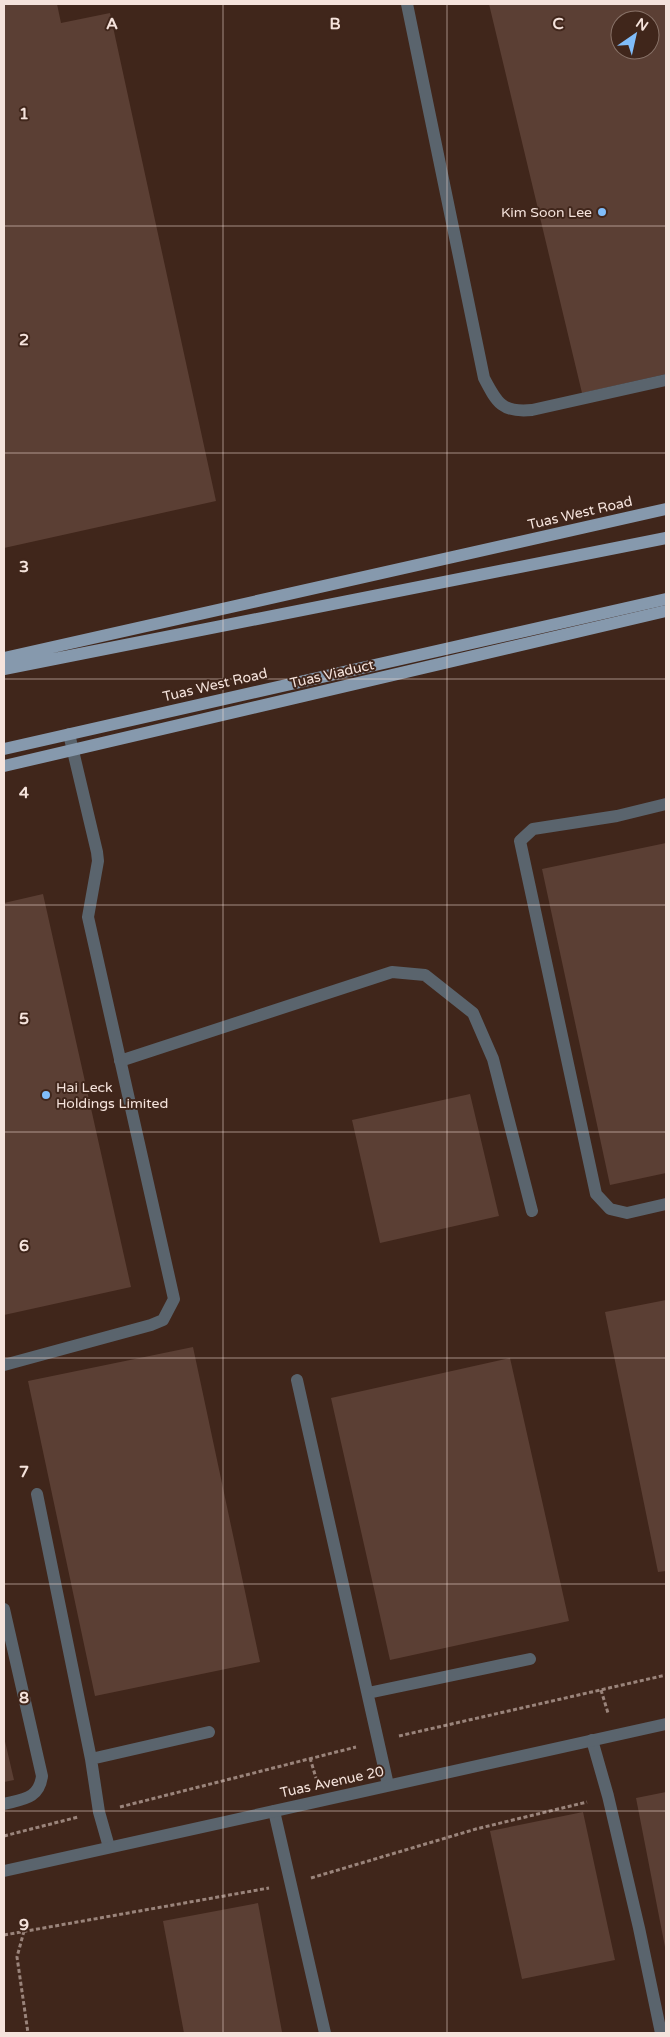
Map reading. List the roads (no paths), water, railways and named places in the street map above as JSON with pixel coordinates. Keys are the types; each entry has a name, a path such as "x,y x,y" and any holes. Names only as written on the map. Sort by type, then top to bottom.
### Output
{"main road":[{"name":"Tuas West Road","path":"4,658 666,508"},
{"path":"4,669 666,538"},
{"name":"Tuas West Road","path":"4,749 666,599"},
{"name":"Tuas Viaduct","path":"4,766 666,611"}],"street":[{"path":"407,4 484,378 492,395 503,406 516,411 532,410 666,380"},
{"path":"4,1364 151,1326 163,1320 174,1299 88,917 98,861 69,734"},
{"path":"666,804 617,816 533,830 520,841 596,1194 610,1209 626,1213 666,1204"},
{"path":"120,1061 392,972 425,975 473,1013 493,1059 532,1211"},
{"path":"298,1380 388,1785"},
{"path":"37,1494 91,1759 99,1812 108,1847"},
{"path":"4,1609 42,1776 40,1786 34,1794 26,1799 4,1804"},
{"path":"368,1693 530,1660"},
{"name":"Tuas Avenue 20","path":"4,1871 666,1724"},
{"path":"91,1759 209,1732"},
{"path":"592,1740 608,1796 661,2033"},
{"path":"274,1811 325,2033"}],"place":[{"name":"Kim Soon Lee","path":"602,212"},
{"name":"Hai Leck Holdings Limited","path":"46,1095"}]}
